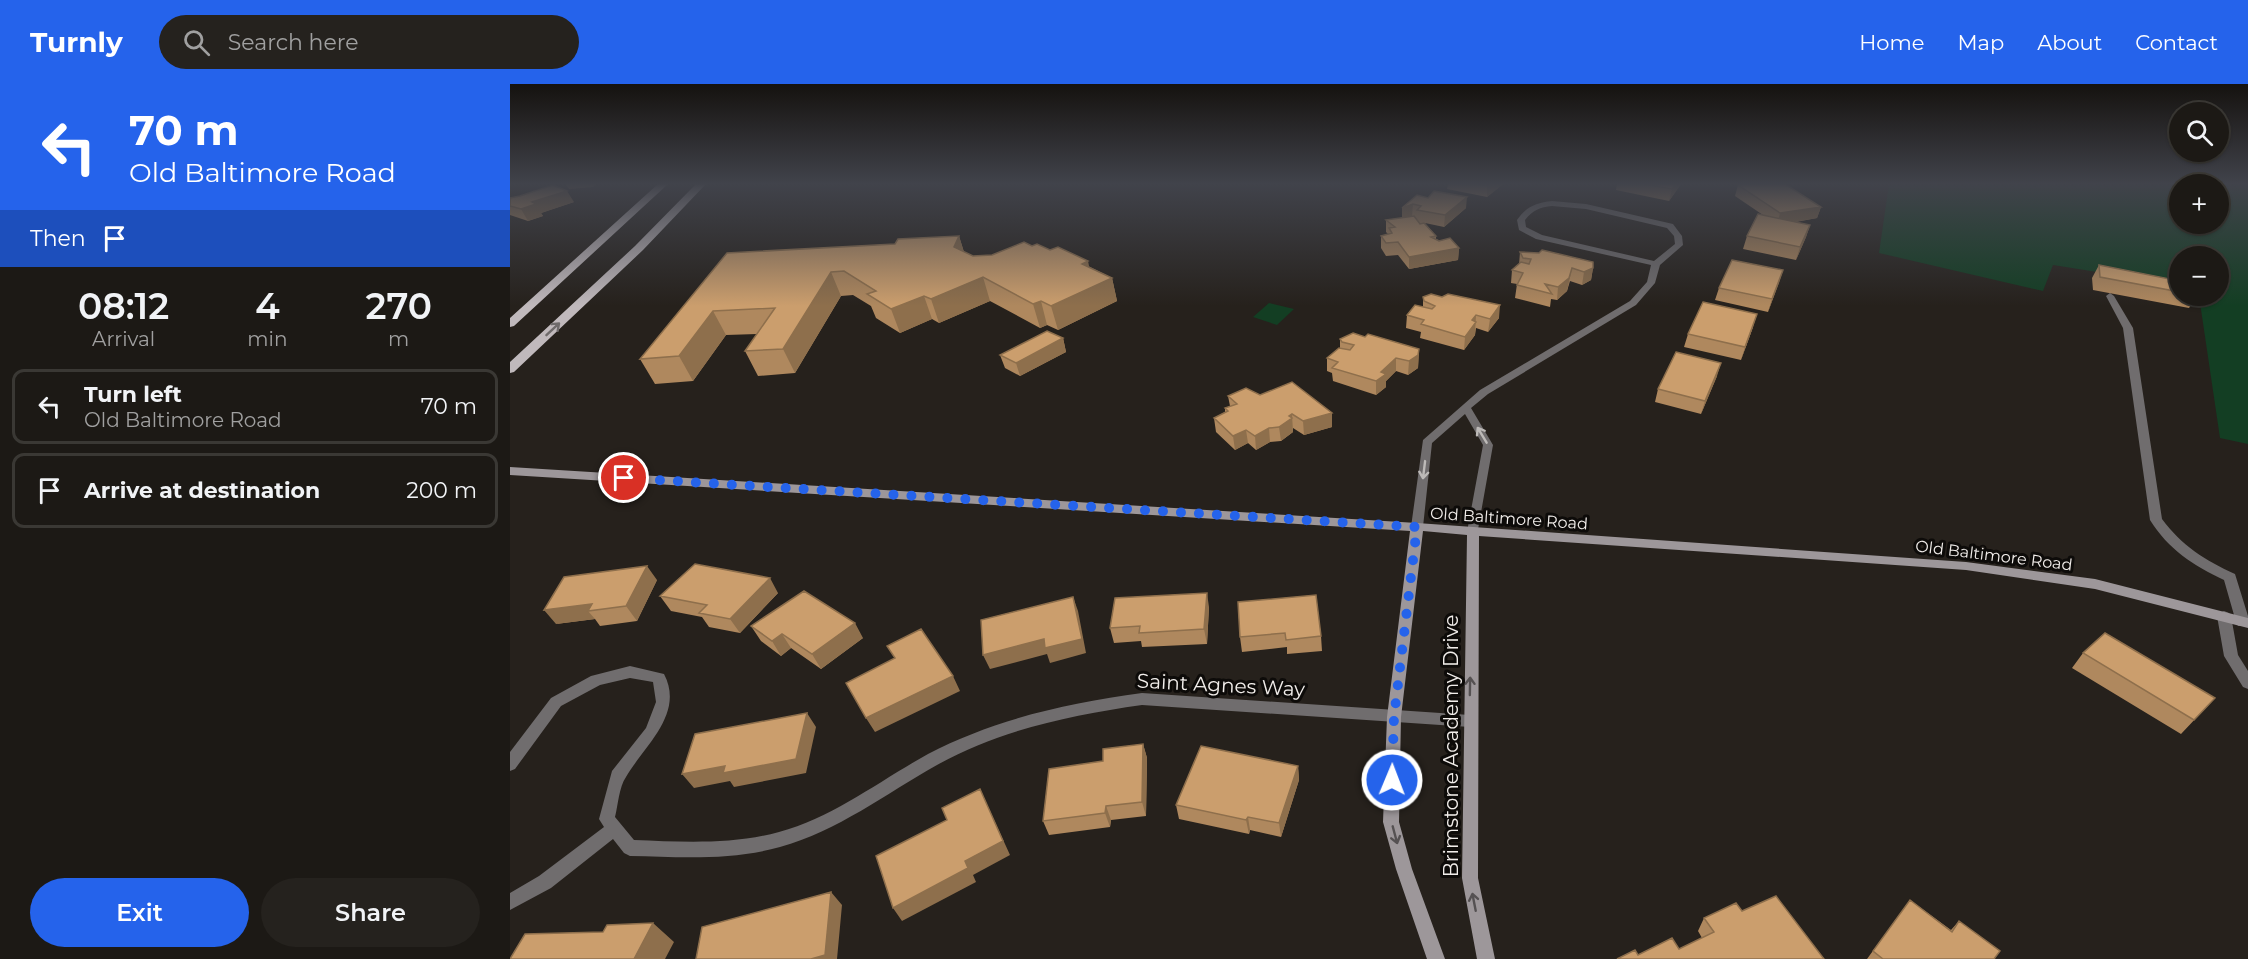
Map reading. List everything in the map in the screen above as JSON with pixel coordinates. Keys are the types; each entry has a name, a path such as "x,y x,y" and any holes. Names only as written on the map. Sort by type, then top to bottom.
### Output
{"main road":[{"path":"510,324 618,225"},
{"path":"510,369 661,225"}],"street":[{"path":"1522,225 1522,228 1539,237 1656,264"},
{"path":"1436,959 1404,869 1391,822 1394,717 1427,442 1484,392 1633,303 1651,283 1656,264 1679,245 1678,236 1670,226 1664,225"},
{"path":"2110,296 2128,328 2156,520 2167,538 2201,565 2230,577 2246,623"},
{"path":"1466,408 1488,445 1473,532"},
{"name":"Old Baltimore Road","path":"510,471 1417,527 1966,566 2095,584 2246,623"},
{"name":"Brimstone Academy Drive","path":"1473,532 1470,879 1486,959"},
{"path":"2224,616 2231,656 2248,683"},
{"path":"510,764 556,702 596,681 630,672 659,678 663,702 652,731 617,776 607,819 614,829 545,882 510,902"},
{"name":"Saint Agnes Way","path":"614,829 630,848 735,849 780,840 830,822 935,758 1012,726 1090,705 1142,699 1470,721"}],"green space":[{"path":"1883,225 2169,225 2169,234 2229,234 2229,225 2248,225 2248,444 2220,438 2200,306 2229,306 2229,246 2169,246 2169,283 2053,265 2043,291 1879,253"},
{"path":"1269,303 1294,309 1277,325 1253,317"}],"building":[{"path":"1392,225 1426,225 1436,236 1431,237 1439,241 1450,238 1459,248 1409,257 1398,242 1386,243 1381,236 1392,233 1389,228 1395,227"},
{"path":"1753,225 1810,225 1800,247 1747,236"},
{"path":"959,236 954,247 973,256 992,255 1024,242 1032,246 1037,244 1050,250 1058,247 1088,261 1082,264 1112,278 1051,306 1041,301 1033,304 983,277 931,299 924,296 891,309 867,294 876,291 844,271 831,272 783,349 745,351 775,308 713,311 679,356 640,359 727,253 895,244 898,239"},
{"path":"1542,250 1593,262 1593,268 1584,272 1572,268 1569,278 1558,287 1545,284 1552,294 1517,285 1523,273 1512,270 1521,262 1529,264 1531,259 1523,258 1520,252 1539,253"},
{"path":"1732,260 1783,270 1772,299 1719,288"},
{"path":"2099,265 2169,279 2169,290 2100,277"},
{"path":"1431,294 1442,297 1448,294 1500,305 1490,319 1476,315 1472,320 1476,322 1465,337 1421,324 1424,320 1407,315 1415,305 1432,309 1435,306 1424,301 1423,297"},
{"path":"1703,302 1757,314 1745,347 1688,334"},
{"path":"1047,331 1063,338 1016,363 1000,355"},
{"path":"1353,333 1365,337 1368,334 1419,349 1418,355 1409,361 1396,358 1381,372 1386,374 1376,381 1332,368 1338,362 1327,358 1339,348 1350,350 1354,345 1342,342 1340,339"},
{"path":"1676,352 1721,363 1705,401 1658,389"},
{"path":"1292,382 1332,413 1303,421 1292,414 1289,416 1292,418 1279,427 1269,428 1255,436 1246,430 1233,436 1214,418 1228,411 1225,408 1237,404 1228,396 1246,388 1260,395"},
{"path":"695,564 770,578 730,619 699,613 707,605 660,596"},
{"path":"647,566 626,606 588,611 592,604 544,610 564,577"},
{"path":"804,591 855,623 812,654 782,634 772,641 751,626"},
{"path":"1207,593 1204,629 1139,633 1140,626 1110,628 1115,598"},
{"path":"1316,595 1321,636 1286,640 1285,633 1240,637 1238,602"},
{"path":"1073,597 1082,639 1045,648 1044,639 983,655 981,620"},
{"path":"921,629 953,676 866,718 846,683 895,658 887,646"},
{"path":"2105,633 2215,698 2194,720 2083,653"},
{"path":"807,713 796,759 723,773 725,766 682,774 695,734"},
{"path":"1143,744 1142,802 1106,806 1105,813 1043,821 1049,769 1103,761 1103,749"},
{"path":"1201,746 1298,766 1279,823 1248,817 1246,820 1176,805"},
{"path":"980,789 1003,841 965,861 968,868 893,908 876,856 947,820 942,808"},
{"path":"831,892 825,955 811,959 696,959 702,927"},
{"path":"1776,896 1824,959 1617,959 1635,950 1638,955 1672,938 1679,949 1714,932 1704,918 1736,903 1742,911"},
{"path":"1910,900 1952,932 1959,921 2000,951 1994,959 1883,959 1873,951"},
{"path":"653,923 634,959 510,959 525,934 603,932 607,925"}],"route":[{"path":"624,478 1417,527 1394,717 1392,780"}]}
